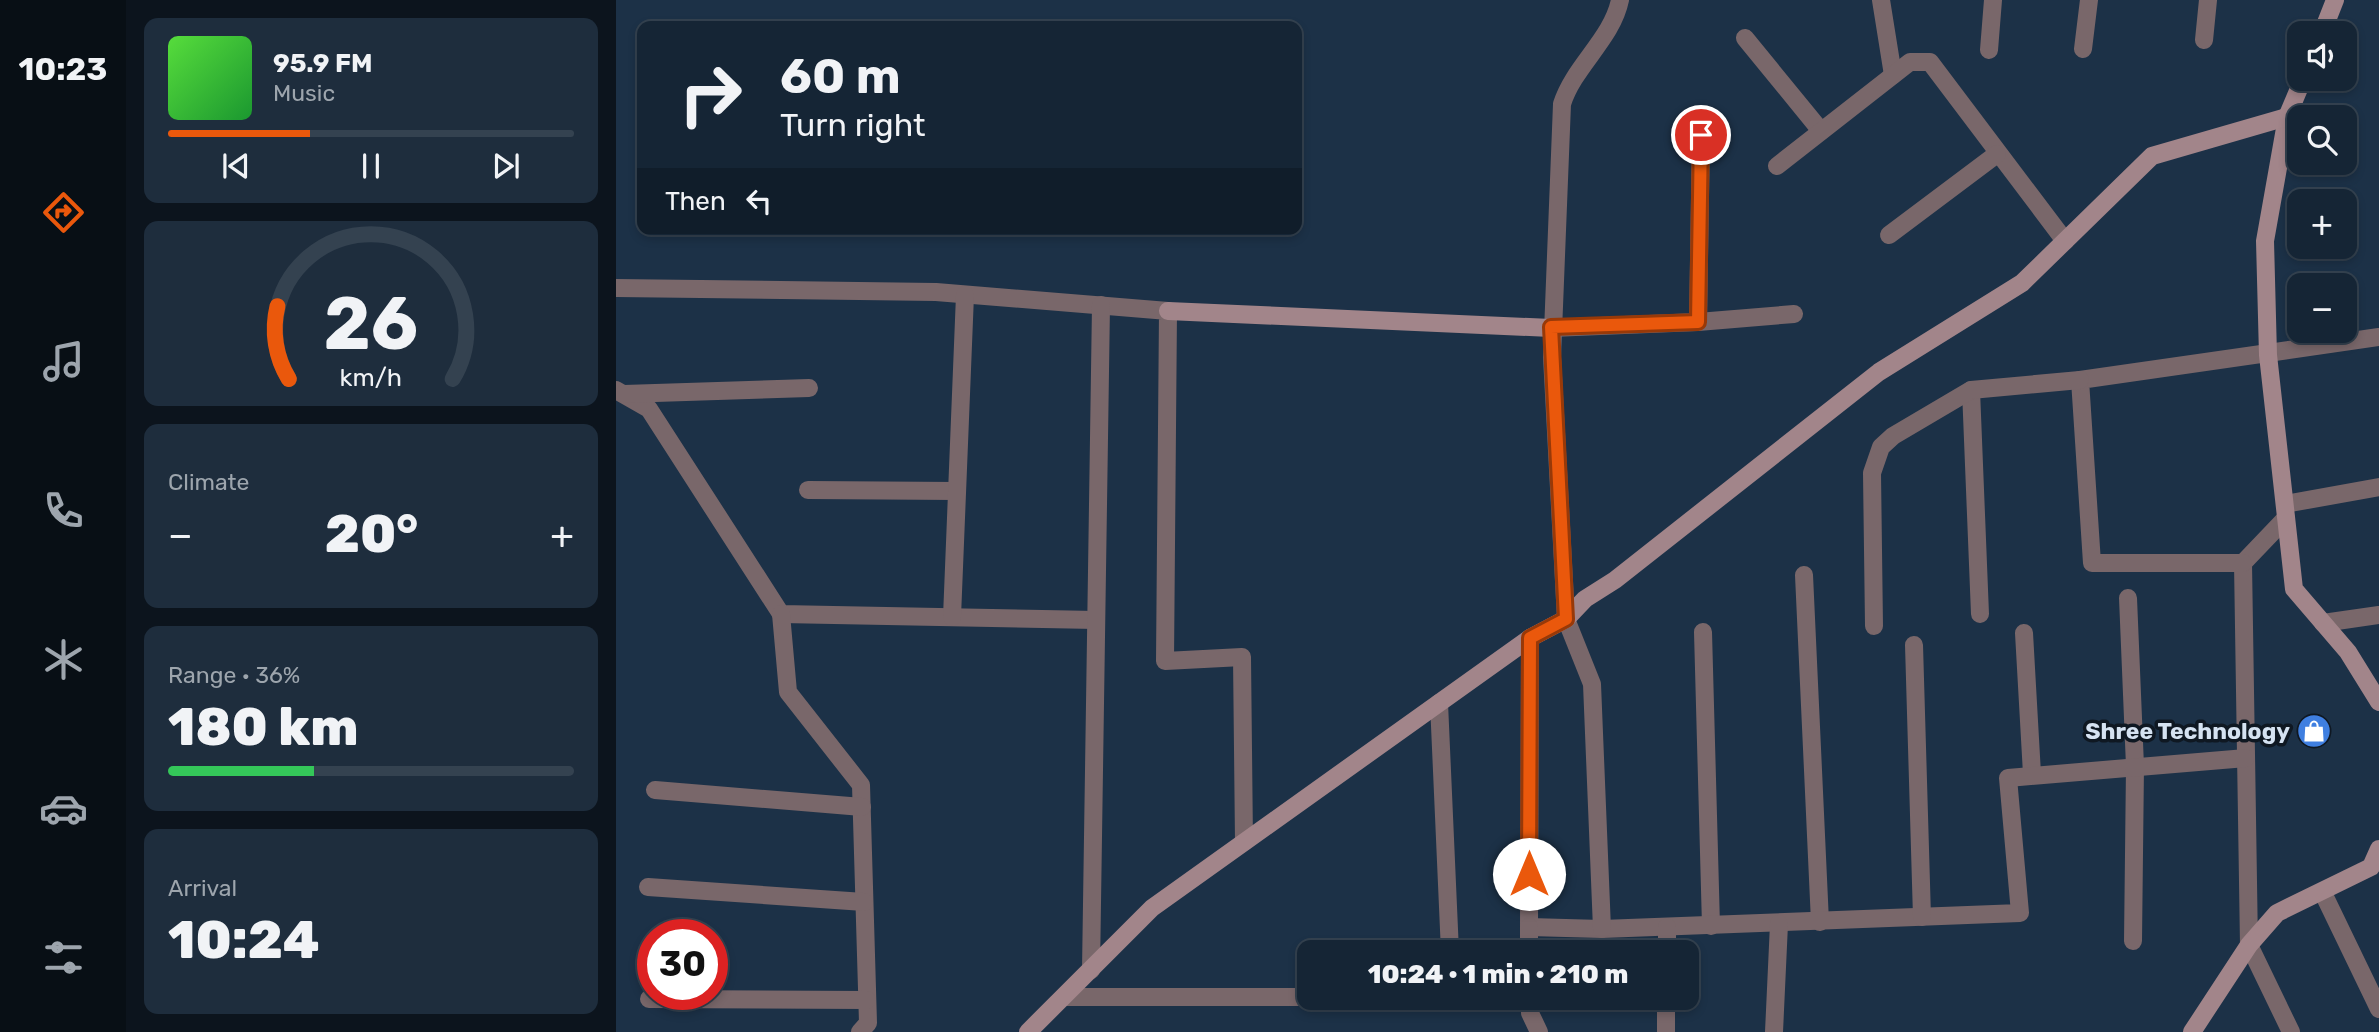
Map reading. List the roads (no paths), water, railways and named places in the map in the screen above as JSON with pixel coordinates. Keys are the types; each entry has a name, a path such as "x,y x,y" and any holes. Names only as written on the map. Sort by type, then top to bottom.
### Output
{"street":[{"path":"1602,929 1592,684 1566,619 1551,327 1562,104 1569,81 1619,7 1605,0"},
{"path":"1881,0 1893,75"},
{"path":"1989,50 1993,0"},
{"path":"2083,49 2089,0"},
{"path":"2204,40 2208,0"},
{"path":"2327,21 2335,0"},
{"path":"1745,38 1821,131"},
{"path":"1777,166 1910,62 1930,62 2065,241"},
{"path":"1028,1032 1153,908 1530,638 1566,619 1585,599 1615,580 1879,372 2022,283 2152,156 2287,117 2264,241 2268,355 2294,589 2348,652 2379,702"},
{"path":"1698,322 1701,135"},
{"path":"1889,235 1997,153"},
{"path":"616,288 965,295 1168,311 1551,327 1698,322 1794,314"},
{"path":"951,617 965,295"},
{"path":"1091,970 1101,305"},
{"path":"1168,311 1165,661 1242,657 1244,842"},
{"path":"1874,626 1872,473 1875,458 1881,447 1893,436 1971,390 2080,380 2379,337"},
{"path":"2080,380 2092,563 2243,563"},
{"path":"619,392 809,388"},
{"path":"1971,390 1979,614"},
{"path":"619,392 649,409 781,614 788,692 861,785 868,1023 860,1032"},
{"path":"2291,1032 2249,945 2243,563 2286,511 2379,487"},
{"path":"808,490 957,491"},
{"path":"1804,575 1820,922"},
{"path":"2128,598 2135,766 2133,942"},
{"path":"781,614 1096,620"},
{"path":"2323,623 2379,615"},
{"path":"1703,632 1711,926"},
{"path":"2024,633 2032,774"},
{"path":"1529,940 1530,638"},
{"path":"1914,645 1922,917"},
{"path":"1439,703 1449,940"},
{"path":"1529,927 1602,929 1711,926 2020,913 2008,778 2246,758"},
{"path":"655,790 862,807"},
{"path":"2192,1032 2249,945 2277,913 2323,893 2371,867 2379,849"},
{"path":"648,887 864,902"},
{"path":"2323,893 2379,1009"},
{"path":"1774,1032 1779,924"},
{"path":"1667,927 1667,940"},
{"path":"1064,997 1297,997"},
{"path":"728,999 867,1000"},
{"path":"1530,1010 1539,1032"},
{"path":"1666,1032 1667,1010"}],"place":[{"name":"Shree Technology","path":"2314,731"}]}
